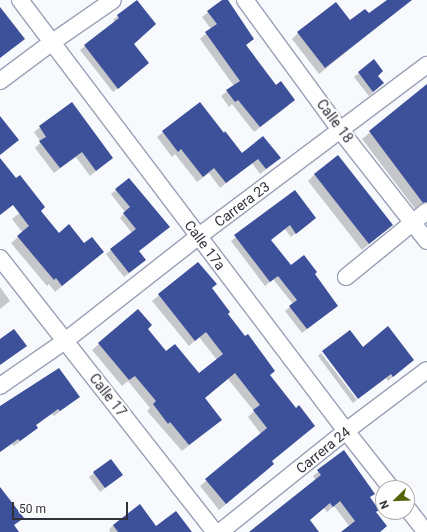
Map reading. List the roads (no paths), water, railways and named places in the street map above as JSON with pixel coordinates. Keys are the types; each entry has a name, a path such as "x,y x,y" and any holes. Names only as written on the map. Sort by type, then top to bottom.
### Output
{"street":[{"name":"Calle 17a","path":"20,0 51,43 346,431 386,480"},
{"path":"0,81 113,0"},
{"name":"Calle 18","path":"245,0 340,130 427,241"},
{"name":"Carrera 23","path":"0,386 65,341 199,236 427,65"},
{"path":"346,277 413,224 427,211"},
{"name":"Calle 17","path":"0,258 215,532"},
{"name":"Carrera 24","path":"220,532 346,431 427,370"},
{"path":"415,518 426,532"}]}
